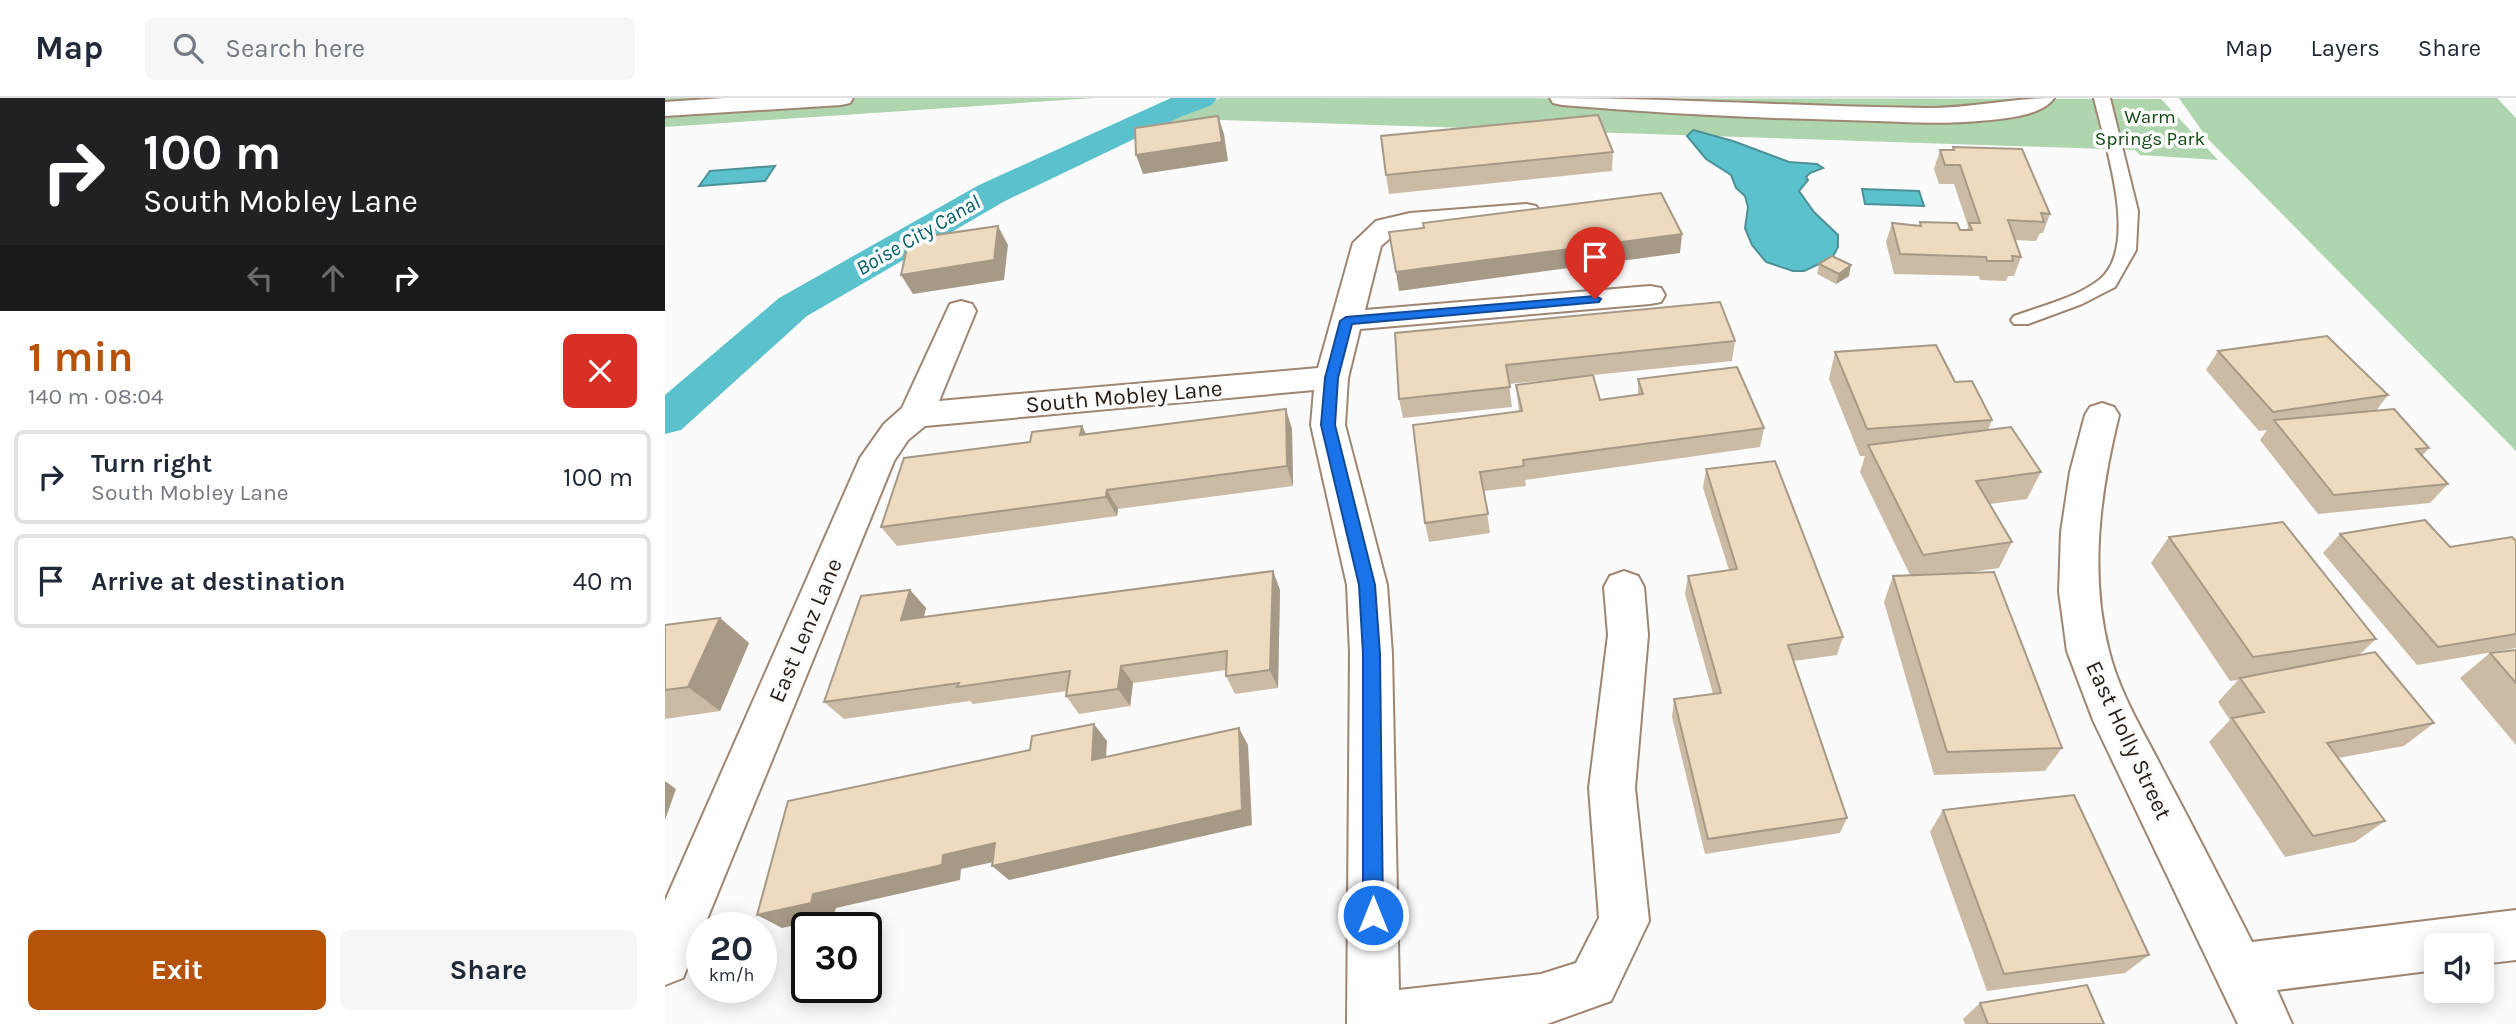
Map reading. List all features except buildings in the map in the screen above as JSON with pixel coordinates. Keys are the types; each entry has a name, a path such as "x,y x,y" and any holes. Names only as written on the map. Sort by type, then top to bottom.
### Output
{"street":[{"path":"665,109 841,98"},
{"path":"1562,98 1730,110 1945,115 1994,112 2042,98"},
{"path":"1560,210 1410,221 1386,227 1367,243 1332,378 1328,425 1367,585 1371,654 1373,1022 1541,1000 1593,983 1624,921 1612,788 1627,635 1625,587"},
{"path":"1346,321 1650,295"},
{"name":"East Lenz Lane","path":"665,960 878,458 897,432 916,415 961,311"},
{"name":"South Mobley Lane","path":"916,415 1332,378"},
{"name":"East Holly Street","path":"2102,415 2086,483 2081,527 2080,594 2088,652 2110,708 2266,1024"},
{"path":"2238,969 2516,935"}],"lane":[{"path":"2021,320 2075,300 2108,284 2127,250 2129,211 2102,98"}],"green space":[{"path":"665,98 1094,98 665,127"},
{"name":"Warm Springs Park","path":"1220,98 2161,99 2218,160 2140,155 2135,150 1191,119 1156,127"},
{"path":"2179,98 2497,98 2516,118 2516,451 2207,138"}],"water":[{"path":"1693,130 1733,141 1789,162 1817,164 1823,168 1810,173 1799,191 1814,212 1838,235 1838,247 1832,258 1804,271 1793,271 1766,262 1752,245 1745,228 1748,207 1745,196 1736,188 1731,175 1706,159 1687,136"},
{"path":"775,166 765,181 699,186 710,171"},
{"path":"1862,189 1919,191 1924,206 1865,204"}],"waterway":[{"name":"Boise City Canal","path":"665,419 793,307 992,193 1169,110 1201,98"}],"route":[{"path":"1373,915 1371,654 1367,585 1328,425 1332,378 1346,321 1595,299"}]}
